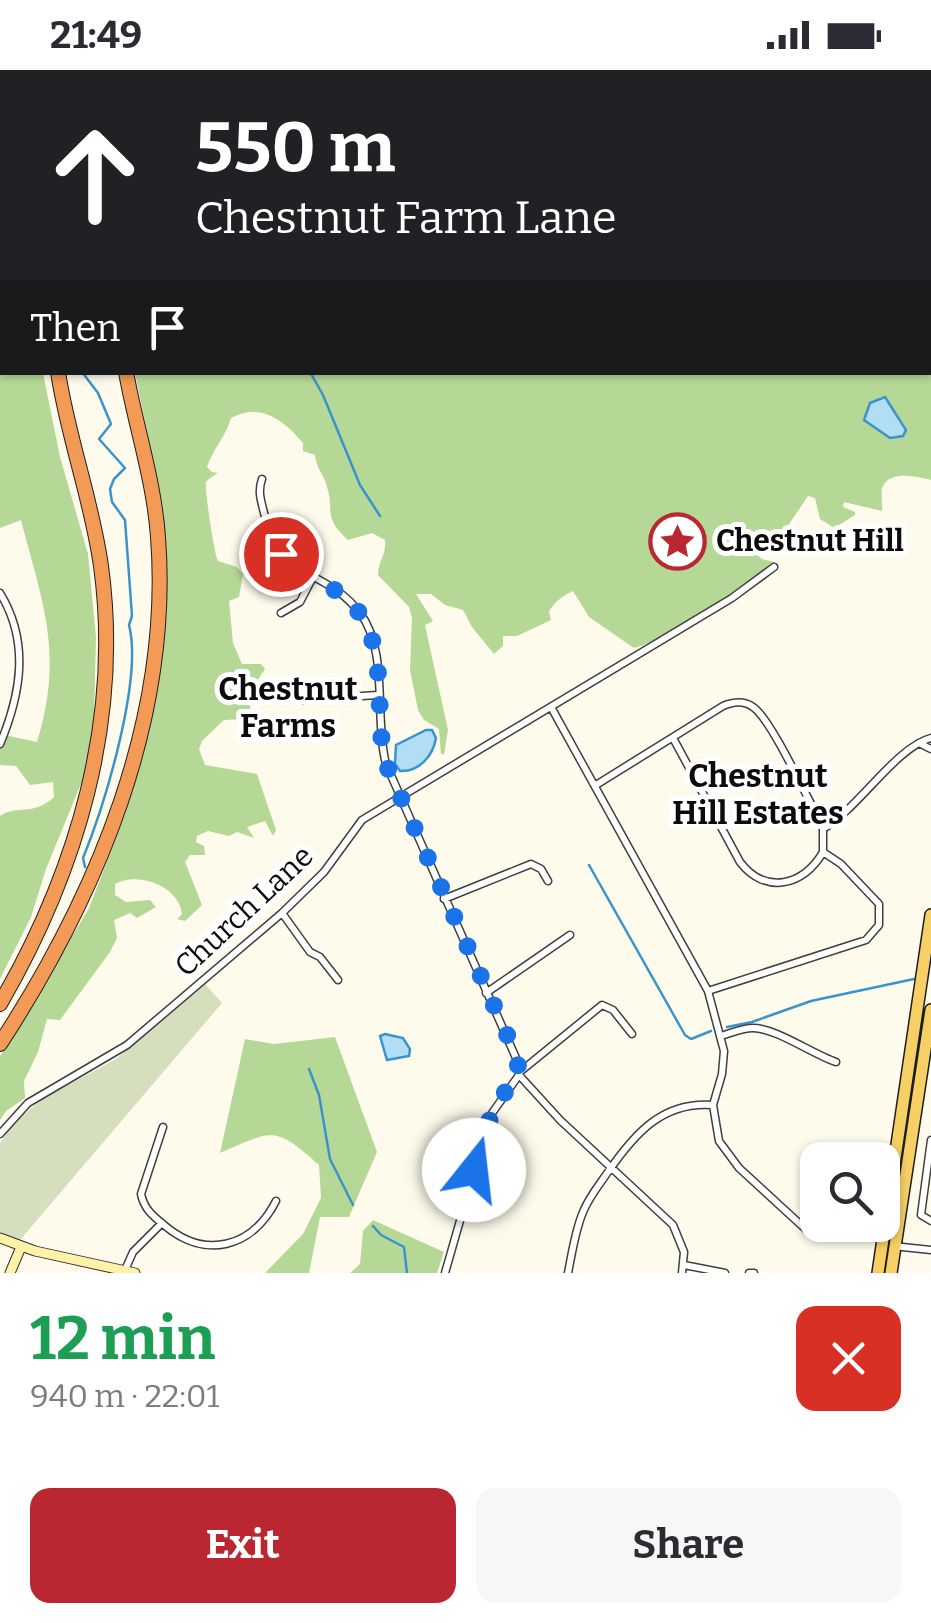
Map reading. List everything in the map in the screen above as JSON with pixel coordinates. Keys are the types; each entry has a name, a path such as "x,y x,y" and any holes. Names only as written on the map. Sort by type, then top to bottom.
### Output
{"highway":[{"path":"0,1004 52,901 75,837 94,768 106,698 107,639 101,566 59,375"},
{"path":"0,1044 59,947 91,880 127,780 146,707 158,616 158,539 154,494 127,375"}],"main road":[{"path":"891,1273 888,1245 931,915"},
{"path":"878,1273 888,1245 929,1043 931,1010"},
{"path":"0,1238 21,1247 130,1271"},
{"path":"10,1273 21,1247"}],"street":[{"path":"262,479 260,498 274,541 287,561 342,595 364,620 376,653 382,750 444,899 517,1057 520,1073 560,1120 673,1226 682,1242 683,1269 725,1273"},
{"name":"Church Lane","path":"0,1134 28,1103 126,1046 282,913 324,872 355,826 732,598 774,567"},
{"path":"281,613 300,602 312,578"},
{"path":"0,593 14,622 21,654 18,686 0,744"},
{"path":"302,700 378,695"},
{"path":"596,785 672,738 730,703 743,702 764,719 823,830 823,852 806,874 791,882 773,883 751,874 740,862 672,738"},
{"path":"551,708 708,991 724,1063 713,1104 719,1141 731,1160 800,1224"},
{"path":"823,830 919,744 931,738"},
{"path":"919,744 931,749"},
{"path":"708,991 859,943 876,931 881,910 876,898 823,852"},
{"path":"444,899 531,864 542,869 548,881"},
{"path":"282,913 310,952 320,957 338,980"},
{"path":"486,992 570,935"},
{"path":"445,1273 490,1116 520,1073 602,1005 613,1010 632,1034"},
{"path":"721,1036 746,1028 762,1029 836,1062"},
{"path":"912,1040 929,1043"},
{"path":"568,1273 582,1214 611,1167 657,1116 682,1105 713,1104"},
{"path":"163,1128 141,1194 144,1206 179,1236 202,1245 224,1246 260,1223 276,1201"},
{"path":"931,1140 921,1215 931,1221"},
{"path":"130,1271 133,1252 162,1223"},
{"path":"888,1245 931,1250"}],"green space":[{"path":"0,375 43,375 60,457 88,554 96,637 94,717 85,774 31,917 0,979 0,816 39,807 54,797 53,782 30,785 16,766 0,765 0,734 37,742 45,710 50,655 43,604 21,520 0,528"},
{"path":"135,375 931,375 931,480 892,478 882,488 882,511 844,502 843,507 855,515 834,528 820,519 815,498 808,496 781,536 788,545 786,551 772,554 752,550 762,559 774,562 770,566 703,612 648,643 634,648 589,617 573,591 552,607 551,620 517,636 503,636 503,646 494,654 463,610 445,605 431,594 416,594 433,621 425,625 448,730 444,754 439,729 424,720 418,710 410,670 409,607 378,575 385,540 372,533 348,540 340,532 332,520 327,487 315,455 303,451 303,443 288,427 262,413 231,418 207,467 218,473 206,482 208,506 218,561 237,567 243,574 239,597 229,601 233,643 242,664 261,664 265,669 247,696 255,725 251,729 244,719 224,720 199,749 205,765 257,774 276,830 273,836 265,821 247,827 254,838 237,832 229,836 208,831 197,836 196,842 204,846 205,855 190,855 185,862 202,905 185,921 177,919 182,914 179,904 166,889 146,880 115,884 115,895 126,902 150,900 156,907 137,918 130,913 114,920 117,938 110,952 60,1020 47,1019 38,1052 24,1081 25,1098 0,1120 0,1056 89,908 120,828 142,750 167,612 163,509","holes":["881,397 887,399 906,430 890,438 865,420 867,408"]},
{"path":"204,983 222,1003 20,1240 0,1232 0,1143 12,1125 42,1099 116,1059"},
{"path":"335,1037 377,1152 349,1217 320,1217 309,1273 265,1273 303,1234 321,1198 319,1165 292,1143 272,1135 220,1153 245,1039 274,1044"},
{"path":"373,1220 444,1252 437,1273 350,1273 360,1264 363,1231"}],"water":[{"path":"885,397 906,430 903,436 890,438 864,420 870,403"},
{"path":"432,730 436,738 432,751 419,766 400,771 395,764 396,745"},
{"path":"380,1036 403,1038 410,1049 409,1056 387,1060"}],"waterway":[{"path":"84,375 98,393 111,424 99,439 125,468 110,489 112,502 125,520 132,616 131,677 120,741 83,858 85,867"},
{"path":"312,375 360,485 380,516"},
{"path":"589,865 685,1035 691,1039 711,1031"},
{"path":"727,1027 811,1001 914,979"},
{"path":"309,1069 319,1095 330,1159 353,1205"},
{"path":"373,1226 404,1247 407,1273"}],"place":[{"name":"Chestnut Hill","path":"677,541"}],"district":[{"name":"Chestnut Farms","path":"288,708"},
{"name":"Chestnut Hill Estates","path":"758,794"}],"route":[{"path":"281,554 294,567 342,595 358,610 370,631 376,653 380,737 386,764 517,1057 519,1075 494,1106 474,1170"}]}
